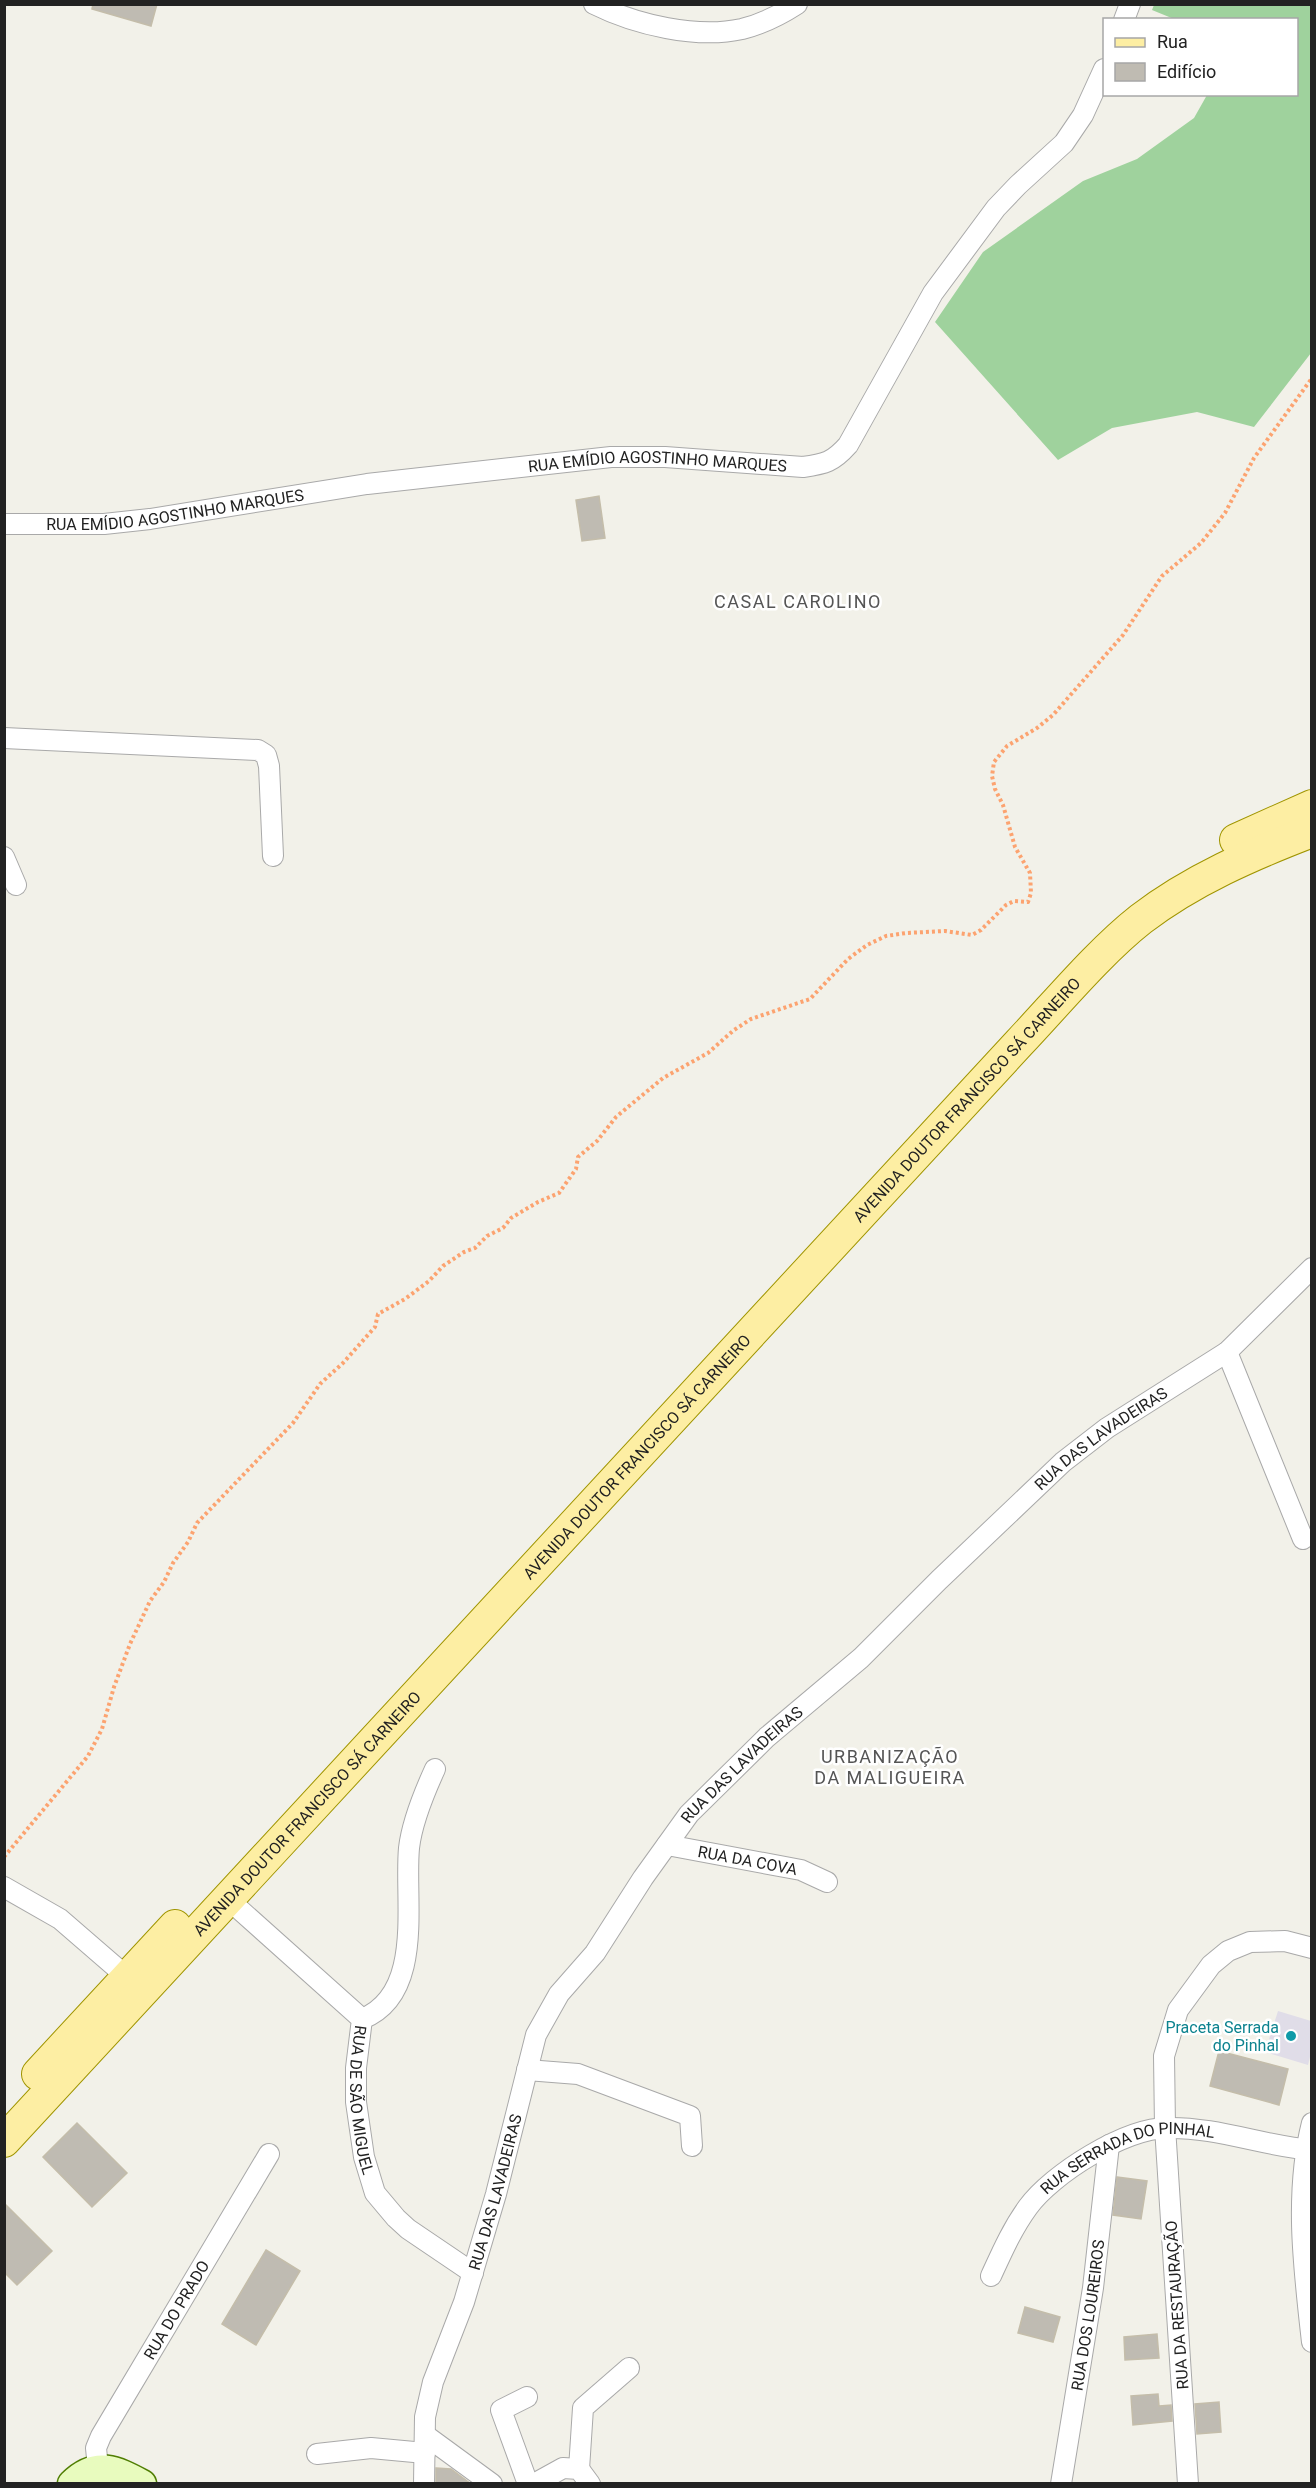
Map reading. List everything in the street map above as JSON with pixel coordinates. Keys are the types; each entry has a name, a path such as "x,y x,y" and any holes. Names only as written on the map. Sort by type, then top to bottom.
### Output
{"main road":[{"name":"AVENIDA DOUTOR FRANCISCO SÁ CARNEIRO","path":"4,2110 1128,904 1163,878 1245,834 1311,806"},
{"name":"AVENIDA DOUTOR FRANCISCO SÁ CARNEIRO","path":"4,2142 1101,957 1140,920 1180,892 1266,849 1311,831"}],"street":[{"path":"594,4 628,18 672,29 728,32 758,24 797,4"},
{"name":"RUA EMÍDIO AGOSTINHO MARQUES","path":"4,524 104,524 150,519 367,484 611,457 665,457 803,467 825,464 838,457 848,445 933,293 996,208 1018,184 1064,143 1083,115 1103,71"},
{"path":"4,738 258,750 266,755 269,766 273,856"},
{"path":"4,857 16,885"},
{"name":"RUA DAS LAVADEIRAS","path":"424,2484 426,2417 433,2382 473,2273 496,2194 536,2035 559,1994 595,1953 689,1814 767,1737 861,1658 947,1572 1063,1462 1107,1428 1227,1352 1311,1268"},
{"path":"1227,1352 1303,1539"},
{"path":"362,2019 375,2014 390,1998 404,1960 409,1918 409,1846 435,1769"},
{"name":"RUA DA COVA","path":"667,1845 801,1870 826,1882"},
{"path":"4,1887 60,1919 126,1977"},
{"name":"RUA DE SÃO MIGUEL","path":"229,1900 362,2019 356,2068 356,2102 364,2157 375,2193 408,2229 473,2273"},
{"name":"RUA DA RESTAURAÇÃO","path":"1188,2484 1165,2127 1164,2056 1178,2010 1211,1965 1228,1951 1251,1942 1285,1941 1311,1948"},
{"path":"527,2070 578,2074 690,2116 692,2146"},
{"path":"1311,2123 1302,2242 1311,2337"},
{"name":"RUA SERRADA DO PINHAL","path":"991,2276 1007,2241 1029,2205 1073,2165 1119,2139 1165,2127 1226,2133 1308,2150"},
{"name":"RUA DOS LOUREIROS","path":"1061,2484 1093,2288 1109,2145"},
{"name":"RUA DO PRADO","path":"98,2468 96,2448 101,2436 269,2154"},
{"path":"534,2484 563,2468 585,2476 583,2408 629,2368"},
{"path":"526,2397 501,2410 528,2484"},
{"path":"316,2454 425,2444 492,2484"},
{"path":"72,2484 82,2475 98,2468 120,2473 142,2484"}],"path":[{"path":"4,1857 88,1756 102,1729 130,1644 150,1601 164,1582 172,1563 189,1542 197,1523 293,1423 320,1384 343,1363 375,1327 378,1314 405,1299 429,1281 443,1266 464,1252 475,1248 487,1236 503,1228 511,1218 559,1193 576,1169 578,1157 597,1141 616,1117 663,1078 708,1053 734,1030 751,1019 810,999 848,959 867,945 886,936 906,933 945,931 972,935 981,930 1006,905 1014,901 1028,903 1032,893 1030,873 1015,847 1003,805 995,789 992,776 994,762 1007,746 1037,728 1053,715 1123,634 1162,576 1201,543 1225,513 1254,458 1311,378"}],"green space":[{"path":"1154,5 1311,5 1311,353 1254,427 1197,412 1112,428 1058,460 935,322 983,252 1083,181 1137,159 1194,118 1206,96 1298,96 1298,18 1172,18 1152,10"}],"shaded area":[{"name":"Praceta Serrada do Pinhal","path":"1278,2011 1311,2021 1311,2053 1308,2065 1265,2052"}],"building":[{"path":"93,4 157,4 151,26 92,9"},
{"path":"599,496 605,538 582,541 576,500"},
{"path":"1219,2051 1288,2069 1279,2105 1210,2086"},
{"path":"77,2123 127,2173 92,2207 43,2157"},
{"path":"1117,2177 1147,2181 1141,2219 1113,2215"},
{"path":"4,2203 52,2251 17,2285 4,2272"},
{"path":"266,2250 300,2271 256,2345 222,2324"},
{"path":"1025,2307 1060,2317 1053,2342 1018,2333"},
{"path":"1157,2334 1159,2358 1125,2360 1124,2337"},
{"path":"1158,2394 1159,2406 1171,2405 1172,2421 1133,2425 1131,2396"},
{"path":"1219,2402 1221,2432 1197,2434 1195,2404"},
{"path":"436,2468 451,2469 471,2484 436,2484"}],"place":[{"name":"Praceta Serrada do Pinhal","path":"1291,2036"}],"district":[{"name":"CASAL CAROLINO","path":"798,601"},
{"name":"URBANIZAÇÃO DA MALIGUEIRA","path":"890,1766"}]}
